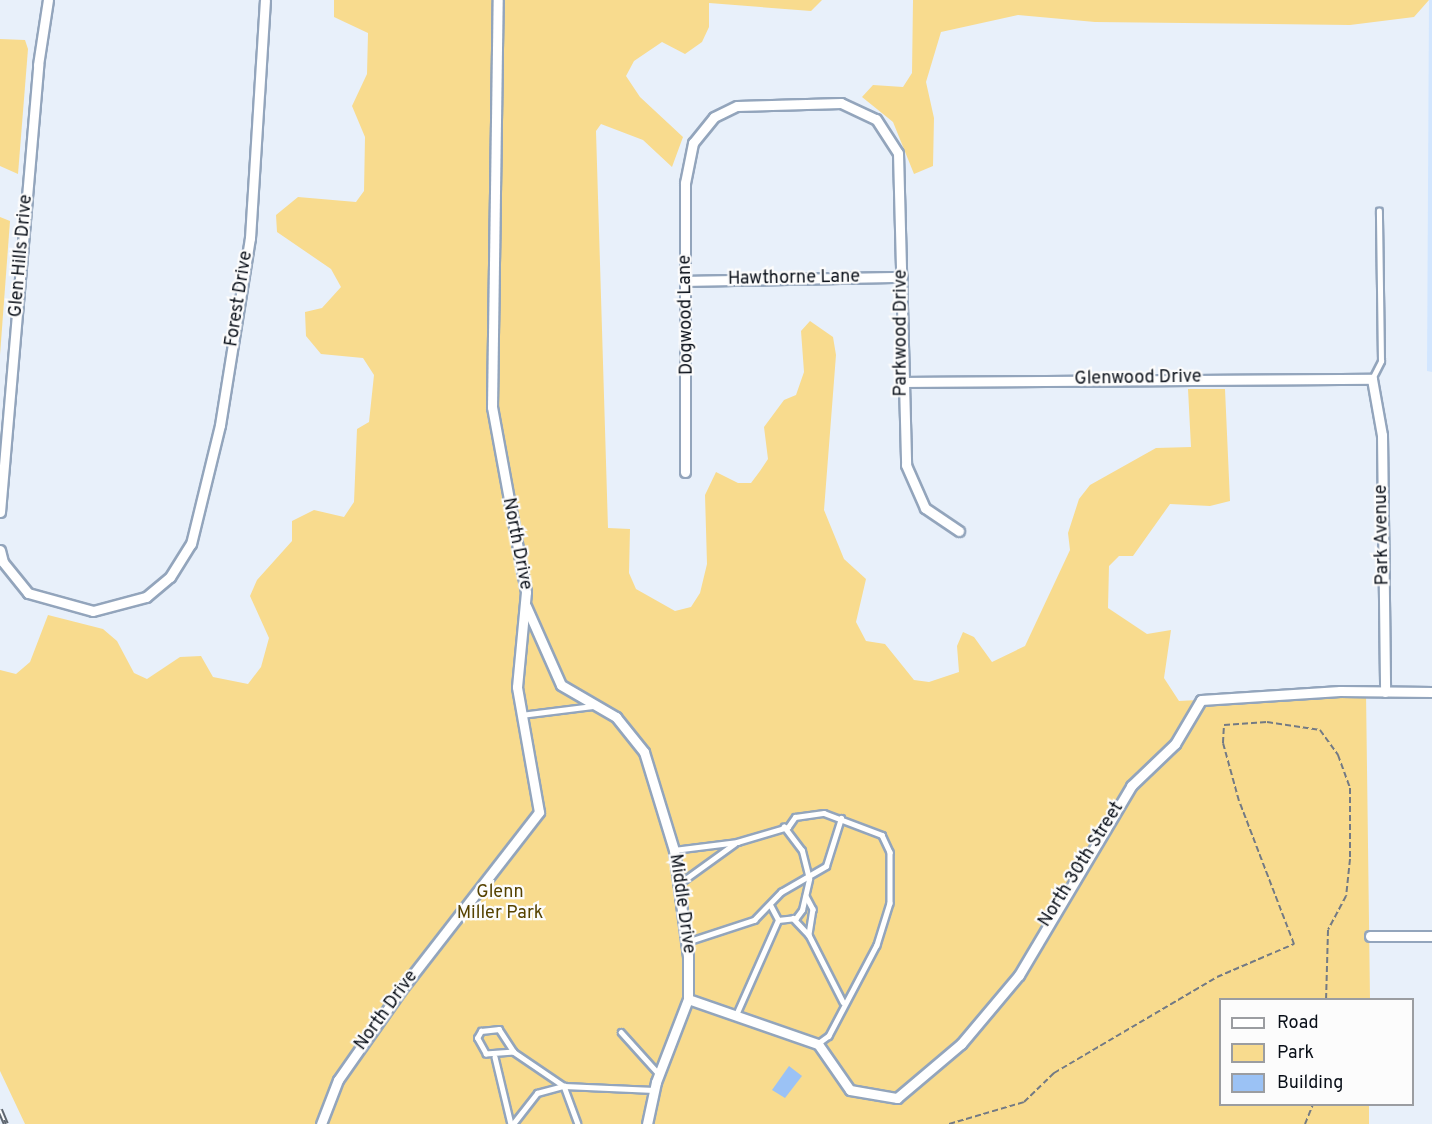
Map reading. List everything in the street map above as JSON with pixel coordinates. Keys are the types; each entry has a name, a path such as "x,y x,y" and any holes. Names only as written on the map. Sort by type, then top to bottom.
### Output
{"street":[{"name":"Glen Hills Drive","path":"0,512 38,65 48,0"},
{"name":"Forest Drive","path":"0,550 3,562 28,593 74,609 120,608 163,584 191,544 220,425 256,176 265,0"},
{"name":"North Drive","path":"321,1124 338,1080 401,990 537,818 539,801 521,716 520,628 526,606 492,407 498,0"},
{"name":"Dogwood Lane","path":"685,472 687,157 706,124 736,106 841,103 876,119"},
{"name":"Parkwood Drive","path":"876,119 900,163 903,382 910,482 925,508 959,531"},
{"name":"Hawthorne Lane","path":"686,281 902,277"},
{"name":"Glenwood Drive","path":"903,382 1372,379"},
{"name":"Park Avenue","path":"1372,379 1382,435 1384,692"},
{"name":"Middle Drive","path":"526,606 561,685 592,706 616,717 644,752 674,850 687,942 688,999 659,1074 647,1124"},
{"name":"North 30th Street","path":"818,1044 850,1090 897,1098 961,1044 1019,975 1131,786 1175,744 1201,700 1432,692"},
{"path":"1371,936 1432,936"},
{"path":"688,999 786,1036 818,1044"}],"lane":[{"path":"1372,379 1381,361 1379,212"},
{"path":"521,716 592,706"},
{"path":"674,850 737,842 784,827 795,817 824,813 882,836 893,878 877,945 843,1002 829,1036 818,1044"},
{"path":"687,942 754,920 771,907 781,892 809,879 826,867 841,818"},
{"path":"784,827 802,851 809,879 806,896 793,918"},
{"path":"680,883 737,842"},
{"path":"806,896 813,909 809,935"},
{"path":"771,907 778,920"},
{"path":"793,918 809,935 843,1002"},
{"path":"778,920 793,918"},
{"path":"735,1017 778,920"},
{"path":"514,1052 495,1057 486,1054 477,1038 489,1027 507,1034 514,1052 564,1086 578,1124"},
{"path":"621,1032 659,1074"},
{"path":"495,1057 512,1124"},
{"path":"512,1124 537,1093 564,1086 654,1090"}],"path":[{"path":"949,1124 1024,1102 1054,1073 1217,977 1294,944 1239,801 1223,743 1224,725 1267,722 1320,730 1338,754 1350,788 1350,859 1346,896 1329,930 1326,998"},
{"path":"1305,1124 1312,1106"}],"shaded area":[{"path":"1429,0 1432,0 1432,372 1427,371"}],"green space":[{"name":"Glenn Miller Park","path":"334,0 822,0 811,11 709,3 709,27 702,42 685,54 662,42 634,61 626,76 640,97 683,137 672,167 643,140 601,124 596,131 608,528 630,529 629,573 636,589 675,611 691,607 700,593 707,564 705,495 716,472 738,483 751,483 768,459 764,427 784,400 796,395 804,372 801,331 810,321 833,337 836,355 824,510 844,559 866,579 856,622 866,641 885,644 914,680 929,682 959,672 957,646 963,632 974,637 992,662 1025,646 1070,550 1068,533 1079,499 1090,485 1156,448 1191,447 1188,389 1225,389 1230,501 1210,506 1170,504 1133,556 1119,556 1109,566 1108,608 1147,634 1171,630 1164,678 1179,701 1366,691 1370,998 1219,998 1219,1106 1369,1106 1369,1124 25,1124 0,1071 0,670 16,674 30,662 48,615 103,629 117,641 134,673 147,679 180,657 201,656 213,677 248,684 261,667 269,638 250,596 257,580 292,541 292,521 314,510 344,517 354,502 357,429 369,422 374,375 363,358 321,354 306,336 305,312 322,308 341,287 331,269 277,232 276,215 298,197 356,202 364,191 365,137 352,106 367,74 368,33 334,17"},
{"path":"913,0 1429,0 1414,17 1350,25 1095,22 1018,15 941,32 926,82 934,118 933,166 914,174 893,122 862,97 873,85 903,87 912,73"},
{"path":"0,39 25,40 28,49 18,174 0,166"},
{"path":"0,217 10,221 0,355"}],"building":[{"path":"789,1066 802,1076 785,1098 772,1090"}],"railway":[{"path":"0,1110 6,1124"}]}
